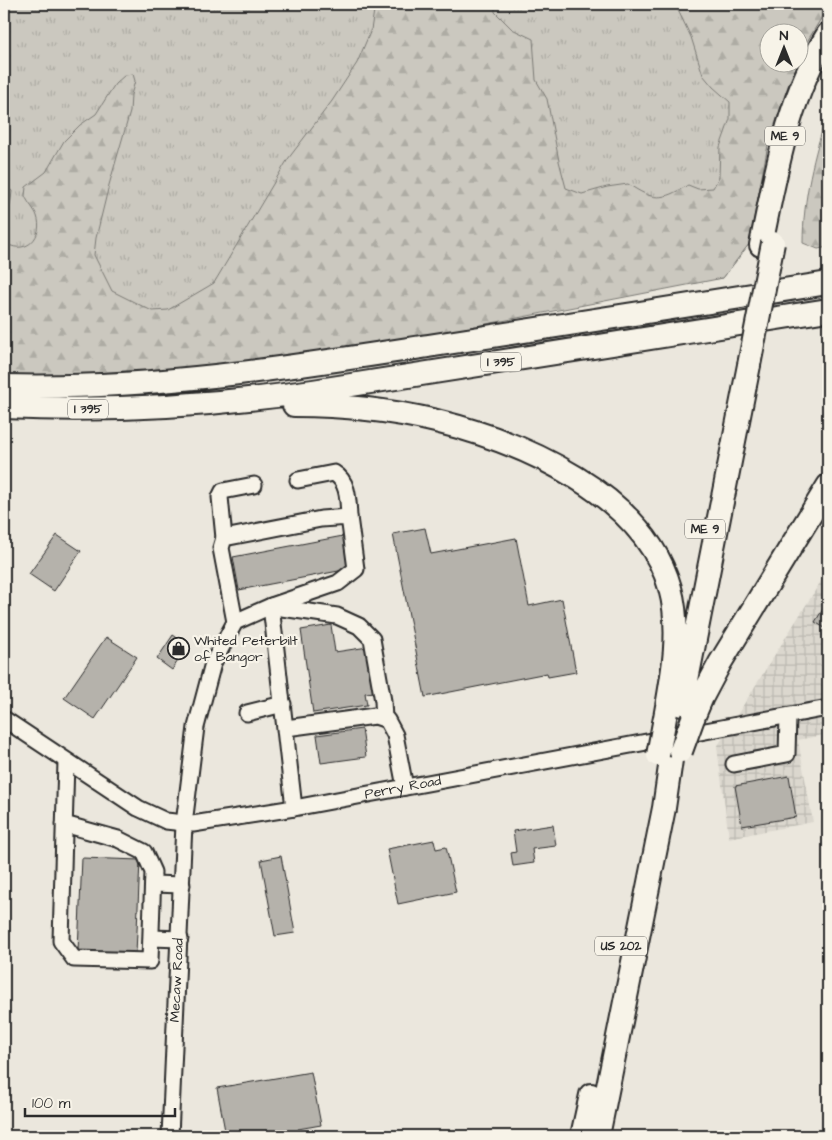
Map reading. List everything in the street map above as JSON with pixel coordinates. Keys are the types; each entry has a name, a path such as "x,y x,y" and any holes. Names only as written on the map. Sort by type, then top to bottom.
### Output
{"highway":[{"name":"ME 9","path":"767,244 777,167 790,119 807,73 828,34"},
{"path":"679,720 743,365 767,244 797,130 813,84 828,53"},
{"path":"647,312 706,295 828,270"},
{"name":"I 395","path":"4,386 122,385 222,376 350,358 828,283"},
{"name":"I 395","path":"4,407 93,409 173,406 243,400 313,391 828,310"},
{"name":"ME 9","path":"670,692 743,365"},
{"path":"173,406 324,405 398,413 436,421 485,435 568,473 591,487 630,521 650,545 664,570 670,586 675,613 675,642 670,692"},
{"path":"679,720 702,697 720,663 828,486"},
{"name":"US 202","path":"582,1136 679,720 670,692"},
{"name":"US 202","path":"598,1136 664,808 671,753"}],"street":[{"path":"254,485 223,491 220,497 224,538 221,548 236,622 271,606 338,583 356,569 346,487 341,477 334,473 298,480"},
{"path":"224,538 321,519 349,517"},
{"path":"271,606 294,808"},
{"path":"271,606 337,616 359,626 372,639 383,701 384,719"},
{"name":"Mecaw Road","path":"170,1136 184,824 196,727 213,663 236,622"},
{"path":"247,713 283,704"},
{"name":"Perry Road","path":"4,719 138,808 166,821 184,824 213,822 294,808 828,708"},
{"path":"286,728 375,716 387,720 395,735 405,787"},
{"path":"734,764 787,754 788,716"},
{"path":"64,824 118,839 144,852 153,872 150,961 74,959 61,941 64,824 66,761"},
{"path":"153,884 182,886"},
{"path":"152,938 180,939"}],"shaded area":[{"path":"828,570 828,734 798,740 813,822 729,838 717,747"}],"green space":[{"path":"4,4 828,4 810,37 810,22 760,22 760,72 794,72 768,145 749,244 723,278 4,377"},
{"path":"375,4 495,4 495,12 512,29 533,39 536,80 547,99 566,188 582,194 607,187 628,184 645,194 658,197 671,194 688,185 698,189 713,188 719,177 720,147 730,119 730,102 703,75 691,37 675,4 828,4 810,37 810,22 760,22 760,72 794,72 768,145 749,244 723,278 322,356 184,370 51,377 4,377 4,185 12,191 5,229 7,244 21,247 32,242 36,237 39,223 25,196 26,187 46,172 64,141 80,125 96,114 115,84 125,75 133,74 135,81 131,95 130,112 109,185 96,238 94,255 112,291 152,311 168,310 214,283 288,159 332,101 357,63 371,30"},
{"path":"828,112 828,247 818,249 803,243 805,210 810,177"}],"building":[{"path":"425,528 431,554 516,538 529,606 562,599 576,672 548,677 547,673 425,697 393,534"},
{"path":"57,535 81,551 54,591 29,574"},
{"path":"343,536 349,569 239,590 233,557"},
{"path":"828,601 828,630 815,622"},
{"path":"331,625 335,652 368,647 375,692 365,693 367,705 313,713 301,630"},
{"path":"173,635 188,645 172,670 157,659"},
{"path":"106,637 137,657 95,719 64,698"},
{"path":"362,729 366,757 321,763 317,735"},
{"path":"789,776 796,817 742,826 735,786"},
{"path":"553,825 556,846 532,849 534,863 513,866 511,853 516,852 513,831"},
{"path":"434,840 436,849 446,847 456,892 398,904 387,849"},
{"path":"281,856 295,933 275,936 261,860"},
{"path":"82,858 140,860 136,954 78,951"},
{"path":"311,1072 321,1125 298,1129 299,1136 226,1136 217,1088"}],"place":[{"name":"Whited Peterbilt of Bangor","path":"178,649"}]}
